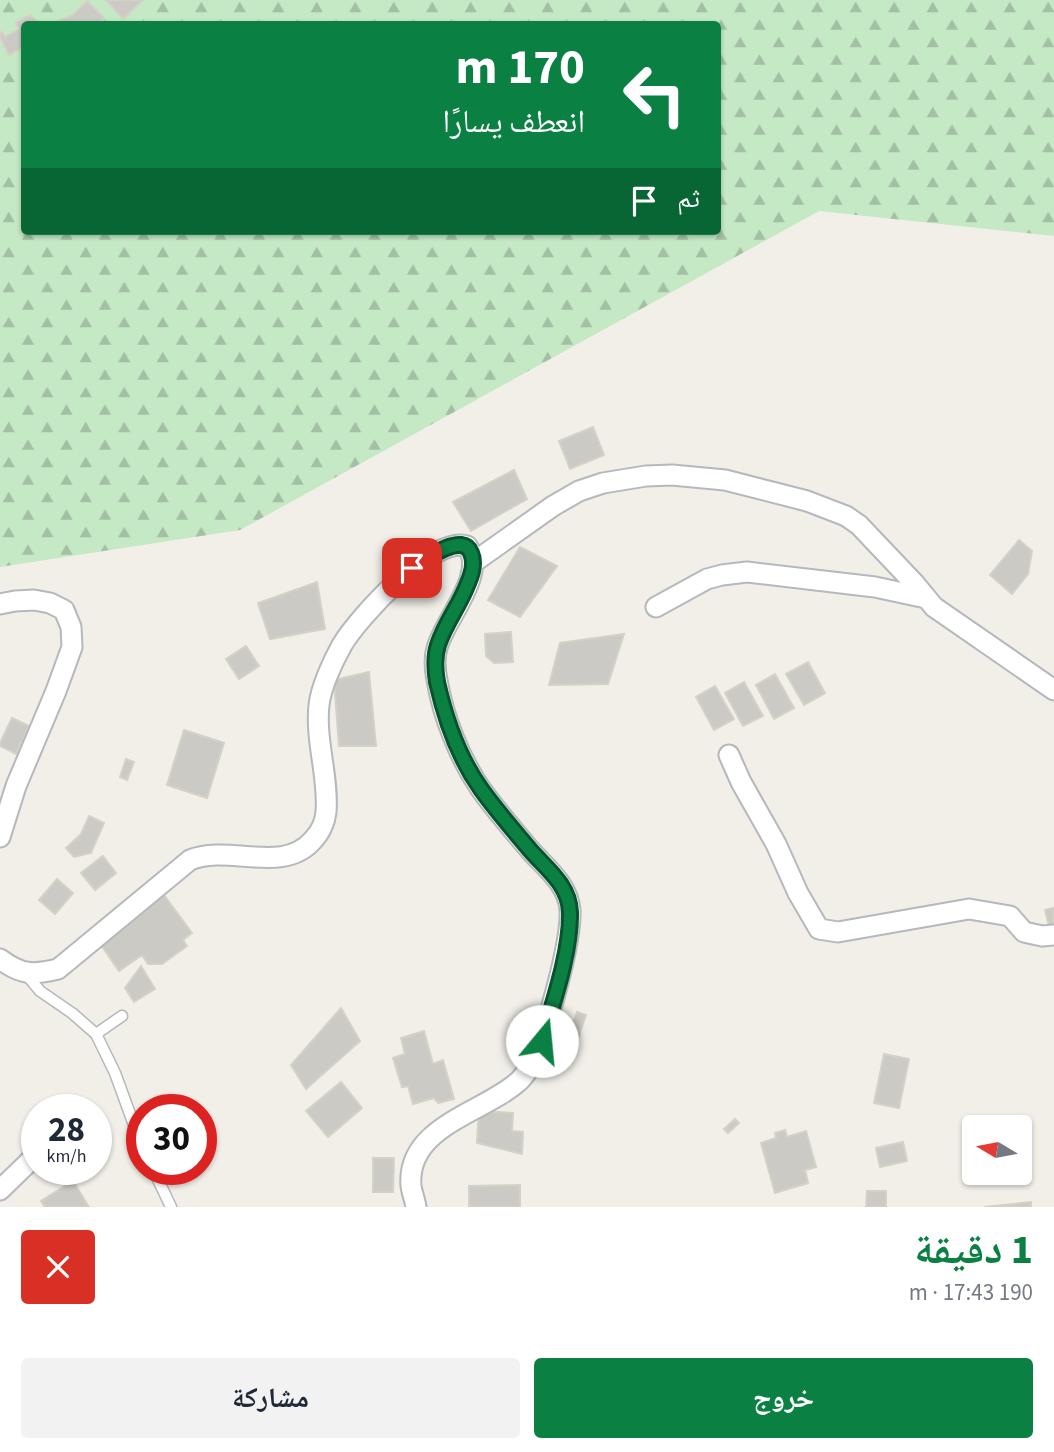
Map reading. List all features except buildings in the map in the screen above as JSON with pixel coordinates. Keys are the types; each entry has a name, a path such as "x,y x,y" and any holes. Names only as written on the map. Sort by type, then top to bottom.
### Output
{"street":[{"path":"474,562 553,506 579,491 635,478 672,475 725,480 807,501 846,516 859,525 934,607 1054,690"},
{"path":"0,959 23,971 38,974 58,969 190,860 218,855 280,858 303,850 321,828 326,812 318,715 323,690 342,645 360,620 421,562 453,545 467,546 474,562 469,583 436,649 436,679 449,729 480,788 564,889 570,911 568,939 558,987 537,1056 520,1080 507,1091 435,1132 422,1146 413,1164 411,1185 416,1207"},
{"path":"656,607 707,579 747,572 875,587 926,598"},
{"path":"0,604 34,600 50,603 64,610 71,627 72,647 16,786 0,837"},
{"path":"729,755 776,844 798,893 819,929 838,932 969,909 1010,916 1024,932 1042,936 1054,935"},
{"path":"0,1190 21,1170"}],"lane":[{"path":"23,971 40,992 72,1013 96,1034 126,1103"},
{"path":"96,1034 122,1016"},
{"path":"161,1185 172,1207"}],"green space":[{"path":"0,0 1054,0 1054,236 819,211 240,530 0,567"}],"route":[{"path":"412,568 453,545 464,545 470,549 474,562 469,583 436,649 436,679 449,729 480,788 559,881 567,898 570,911 568,939 558,987 542,1041"}]}
